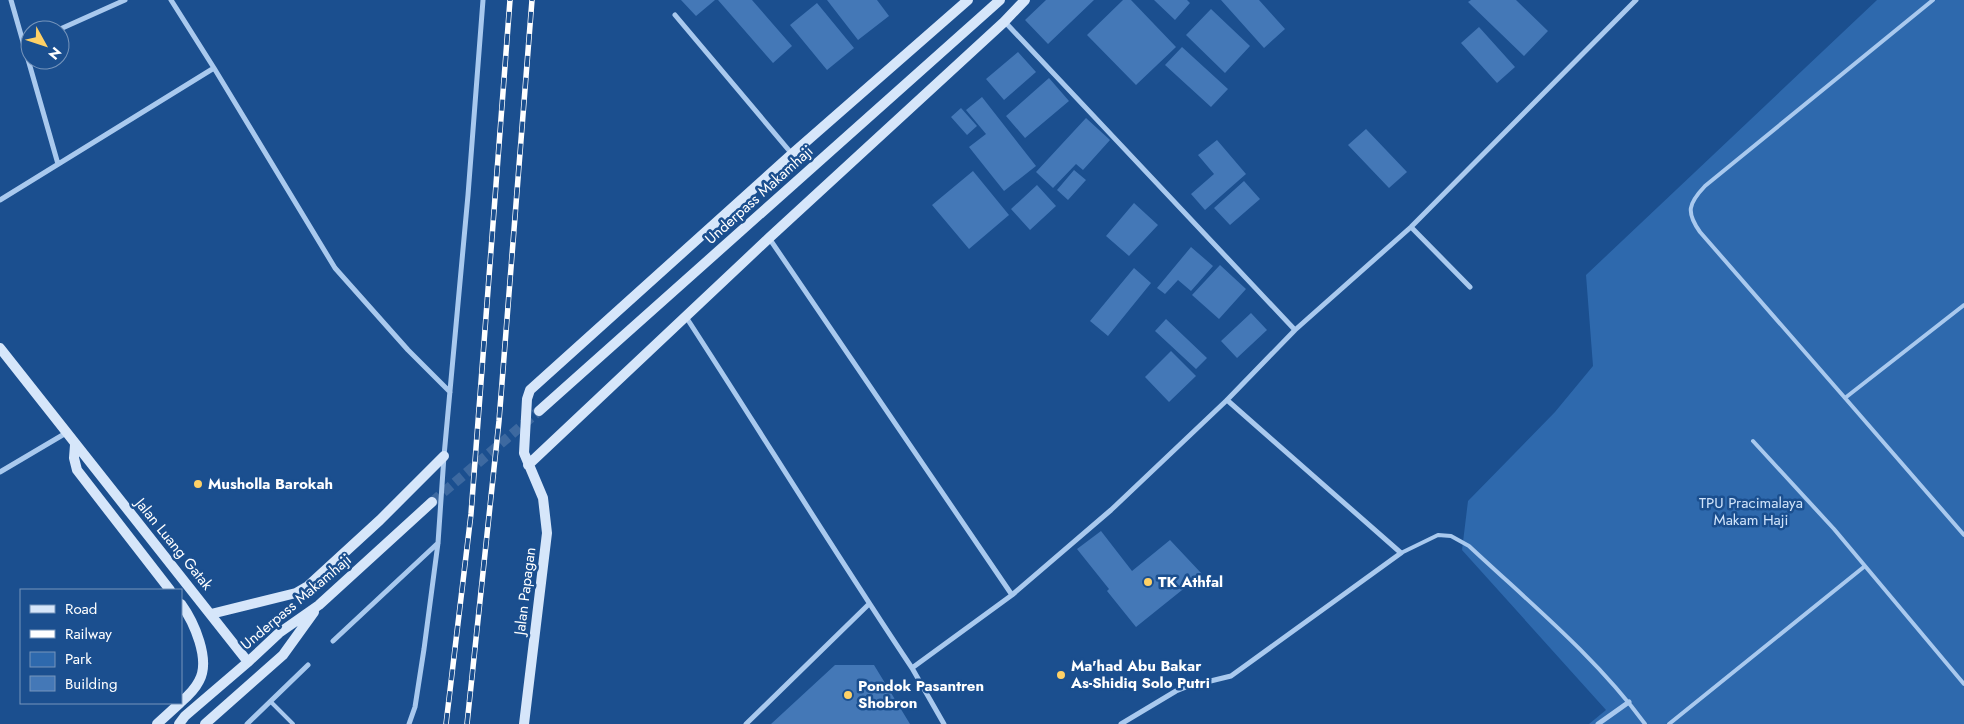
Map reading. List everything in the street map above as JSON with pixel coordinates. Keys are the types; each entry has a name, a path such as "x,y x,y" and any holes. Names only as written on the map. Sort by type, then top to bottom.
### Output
{"street":[{"path":"11,0 20,31"},
{"path":"70,25 125,0"},
{"path":"171,0 335,268 408,350 450,392"},
{"path":"409,724 415,707 438,543 483,0"},
{"name":"Jalan Papagan","path":"524,724 547,533 543,498 524,453 526,399 530,390 792,154 968,0"},
{"name":"Underpass Makamhaji","path":"539,412 1000,0"},
{"path":"528,466 769,238 1004,22 1025,0"},
{"path":"912,668 1012,595 1111,510 1227,400 1295,330 1411,227 1636,0"},
{"path":"675,16 792,154"},
{"path":"1004,22 1295,330"},
{"path":"0,200 214,68"},
{"path":"31,70 58,164"},
{"path":"1411,227 1470,287"},
{"path":"769,238 1012,595"},
{"path":"686,316 781,463 829,543 912,668 944,724"},
{"name":"Jalan Luang Gatak","path":"0,348 248,662"},
{"path":"1121,724 1176,691 1186,687 1223,680 1231,676 1400,553 1227,400"},
{"path":"0,472 66,433"},
{"path":"75,445 74,458 77,470 169,589"},
{"path":"211,614 296,593 308,586 380,520 444,456"},
{"name":"Underpass Makamhaji","path":"179,724 185,716 279,633 319,605 432,502"},
{"path":"333,641 438,543"},
{"path":"746,724 869,604"},
{"path":"205,724 283,655 319,605"},
{"path":"182,606 193,623 201,646 203,669 200,681 182,701"},
{"path":"247,724 308,665"},
{"path":"1598,724 1629,702"},
{"path":"157,724 179,704"}],"lane":[{"path":"1933,0 1705,186 1695,196 1689,211 1692,220 1700,232 1964,535"},
{"path":"1845,398 1964,305"},
{"path":"1753,441 1834,529 1964,684"},
{"path":"1400,553 1438,535 1451,536 1469,546 1588,658 1629,702 1645,724"},
{"path":"1669,724 1865,566"},
{"path":"271,702 293,724"}],"green space":[{"name":"TPU Pracimalaya Makam Haji","path":"1877,0 1964,0 1964,724 1589,724 1606,710 1462,550 1468,501 1555,412 1593,366 1586,275"}],"building":[{"path":"681,0 715,0 696,16"},
{"path":"718,0 752,0 792,46 773,63"},
{"path":"827,0 877,0 889,16 858,40"},
{"path":"1046,0 1094,0 1048,44 1025,20"},
{"path":"1123,0 1131,0 1176,47 1136,85 1087,35"},
{"path":"1154,0 1187,0 1190,3 1175,20"},
{"path":"1221,0 1259,0 1285,29 1264,48"},
{"path":"1471,0 1516,0 1548,31 1524,56 1468,2"},
{"path":"817,3 854,48 827,70 790,25"},
{"path":"1211,9 1250,46 1225,73 1186,35"},
{"path":"1479,27 1515,67 1497,83 1461,43"},
{"path":"1182,47 1228,89 1211,107 1165,65"},
{"path":"1018,52 1036,72 1004,100 986,79"},
{"path":"1049,78 1069,101 1025,138 1006,116"},
{"path":"982,97 1036,166 1004,191 969,147 986,134 966,110"},
{"path":"961,108 977,126 967,135 951,117"},
{"path":"1086,118 1110,140 1083,170 1076,164 1053,188 1036,172"},
{"path":"1366,129 1407,172 1389,188 1348,145"},
{"path":"1217,140 1246,174 1205,210 1191,194 1214,174 1198,155"},
{"path":"1074,170 1086,180 1068,200 1057,190"},
{"path":"973,171 1009,215 969,249 932,205"},
{"path":"1244,181 1260,199 1230,225 1214,208"},
{"path":"1037,185 1056,206 1030,230 1011,209"},
{"path":"1134,203 1158,225 1129,256 1106,236"},
{"path":"1191,247 1213,266 1191,291 1178,280 1165,294 1157,288"},
{"path":"1220,265 1246,289 1219,319 1192,295"},
{"path":"1134,268 1151,283 1108,336 1090,321"},
{"path":"1251,313 1267,330 1237,358 1221,341"},
{"path":"1166,319 1207,358 1196,369 1155,331"},
{"path":"1171,351 1196,376 1169,402 1145,377"},
{"name":"TK Athfal","path":"1101,531 1132,571 1170,540 1202,574 1136,627 1077,549"},
{"name":"Pondok Pasantren Shobron","path":"835,665 874,665 910,724 771,724"}],"tunnel":[{"path":"432,502 539,411"}],"railway":[{"path":"446,724 471,514 510,0"},
{"path":"467,724 499,421 532,0"}],"place":[{"name":"Musholla Barokah","path":"198,484"},
{"name":"TK Athfal","path":"1148,582"},
{"name":"Ma'had Abu Bakar As-Shidiq Solo Putri","path":"1061,675"},
{"name":"Pondok Pasantren Shobron","path":"848,695"}]}
